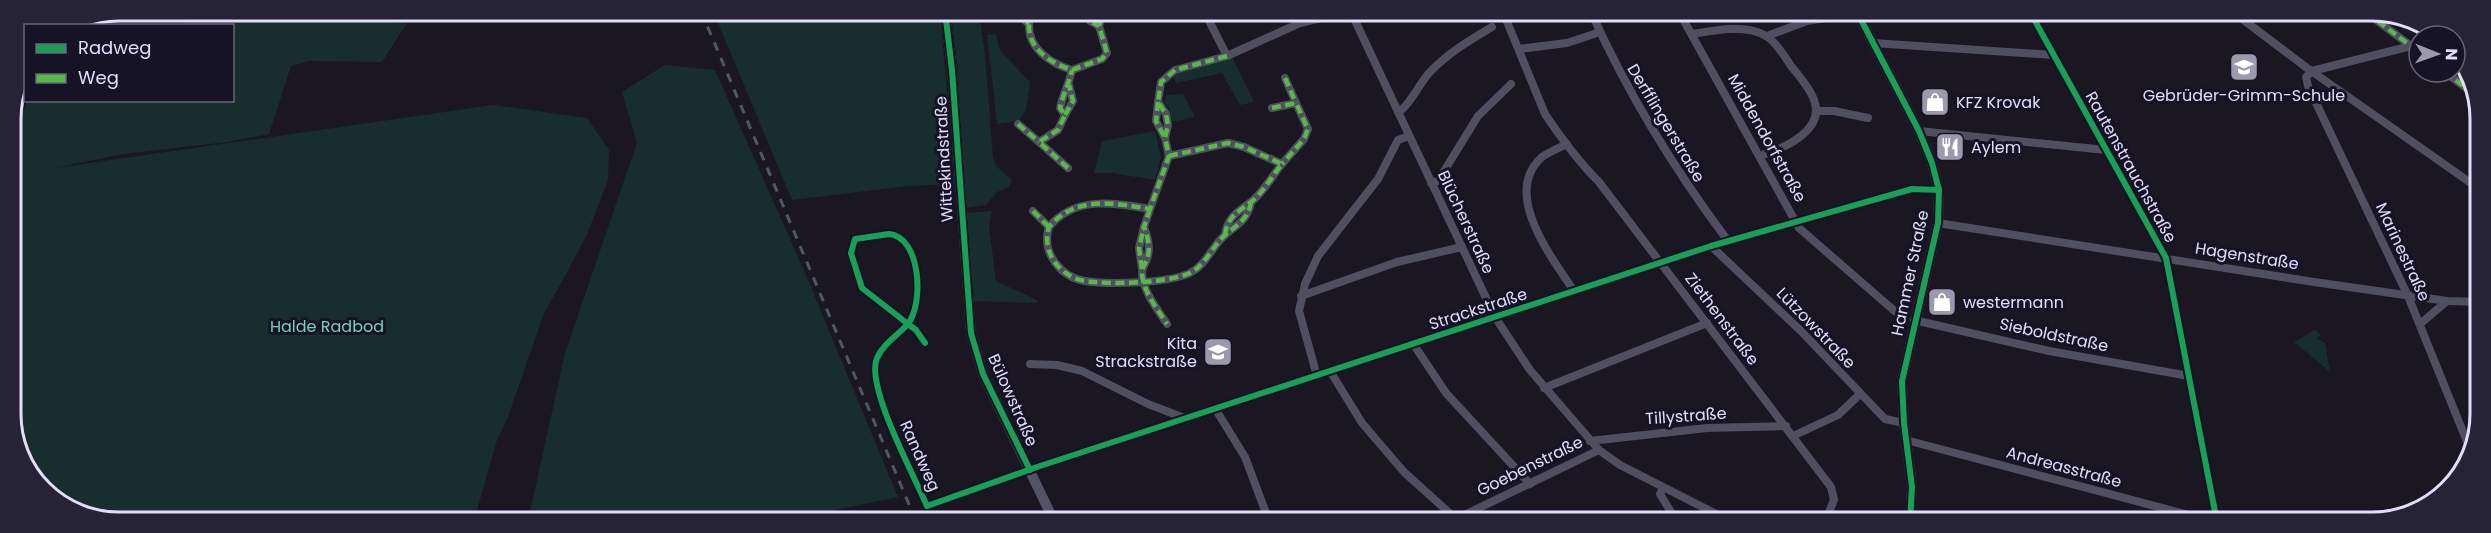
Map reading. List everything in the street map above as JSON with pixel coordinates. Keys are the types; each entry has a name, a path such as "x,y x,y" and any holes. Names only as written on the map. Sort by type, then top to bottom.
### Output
{"main road":[{"name":"Wittekindstraße","path":"946,21 952,70 967,306"},
{"name":"Hammer Straße","path":"1861,21 1919,131 1932,162 1939,190 1938,224 1914,320 1902,381 1904,423 1912,487 1911,512"},
{"name":"Bülowstraße","path":"967,306 971,333 983,374 1050,512"}],"street":[{"path":"1026,21 1029,24"},
{"path":"1029,21 1033,40 1041,53 1056,64 1072,70 1104,57 1107,48 1099,26 1100,21"},
{"path":"1090,21 1099,26"},
{"path":"1209,21 1227,56"},
{"path":"1167,324 1146,290 1142,269 1148,258 1149,239 1144,227 1169,156 1165,138 1168,125 1166,114 1158,102 1161,82 1169,74 1227,56 1308,21"},
{"name":"Blücherstraße","path":"1355,21 1495,317 1544,388 1599,450 1620,465 1712,512"},
{"name":"Ziethenstraße","path":"1507,21 1545,114 1582,165 1599,182 1786,426 1834,494 1829,512"},
{"name":"Derfflingerstraße","path":"1595,21 1621,76 1663,151 1728,241"},
{"name":"Middendorfstraße","path":"1684,21 1803,234 1898,314"},
{"path":"1692,34 1723,30 1767,36 1807,21"},
{"name":"Rautenstrauchstraße","path":"2035,21 2166,258 2214,512"},
{"path":"2245,21 2470,182"},
{"path":"2382,22 2407,40"},
{"path":"1398,112 1404,109 1413,91 1424,78 1453,53 1492,27"},
{"path":"1519,49 1567,43 1600,32"},
{"path":"1760,156 1792,145 1809,129 1817,111 1809,92 1767,36"},
{"path":"1873,44 2054,55"},
{"path":"2312,71 2407,47"},
{"path":"1039,142 1062,125 1065,116 1060,108 1062,91 1069,85 1072,70"},
{"name":"Marinestraße","path":"2312,71 2306,77 2308,86 2408,296 2467,437"},
{"path":"1033,211 1049,227 1049,257 1078,279 1143,280 1179,277 1193,272 1203,264 1225,235 1235,231 1250,211 1251,202 1307,134 1306,124 1285,78"},
{"path":"1431,183 1438,181 1476,116 1493,97 1511,84"},
{"path":"1272,108 1296,103"},
{"path":"1817,111 1834,111 1868,118"},
{"path":"1018,124 1068,168"},
{"path":"1919,131 2106,150"},
{"path":"1317,376 1301,320 1301,296 1318,256 1378,178 1398,140 1409,136"},
{"path":"1169,156 1228,143 1244,147 1282,164"},
{"path":"1567,144 1548,153 1533,170 1527,181 1525,200 1531,221 1574,291"},
{"name":"Strackstraße","path":"1030,470 1711,246 1912,189 1939,190"},
{"path":"1049,227 1057,220 1090,203 1150,208"},
{"name":"Hagenstraße","path":"1938,224 2408,296 2470,302"},
{"path":"909,324 916,307 917,277 904,238 885,234 855,239 851,253 862,288 909,324 915,328 925,343"},
{"name":"Lützowstraße","path":"1711,246 1801,331 1885,419 1904,423"},
{"path":"1301,296 1397,262 1462,247"},
{"path":"2420,324 2447,301"},
{"name":"Sieboldstraße","path":"1914,320 2049,351 2189,376"},
{"path":"1544,388 1707,323"},
{"name":"Randweg","path":"909,324 879,351 874,375 889,420 927,506 1030,470"},
{"path":"1413,345 1446,393 1530,484"},
{"path":"1030,364 1057,365 1082,371 1148,404 1187,419"},
{"name":"Goebenstraße","path":"1330,372 1362,423 1397,464 1446,512"},
{"path":"1793,436 1838,415 1860,394"},
{"path":"1216,410 1245,457 1266,512"},
{"name":"Tillystraße","path":"1590,441 1697,429 1786,426"},
{"name":"Andreasstraße","path":"1906,440 2178,512"},
{"name":"Goebenstraße","path":"1471,512 1599,450"},
{"path":"1663,488 1660,494 1671,512"}],"green space":[{"name":"Halde Radbod","path":"197,21 389,21 407,23 382,62 310,61 291,66 269,134 228,142 123,154 55,168 493,105 587,118 609,150 608,180 586,237 543,316 508,417 497,440 477,512 119,512 100,510 76,502 59,492 41,474 34,463 26,445 21,414 21,115 27,102 234,102 234,24 185,24"},
{"path":"717,21 941,21 955,184 907,186 792,200"},
{"path":"952,21 980,21 993,157 996,166 1012,180 1009,187 997,192 986,205 965,208 958,71"},
{"path":"996,34 1000,50 1030,82 1026,111 1018,121 997,124 987,35"},
{"path":"1232,57 1254,102 1240,105 1222,73 1176,83 1172,74 1220,62"},
{"path":"665,65 715,70 806,275 898,497 826,512 530,512 565,353 637,143 622,92"},
{"path":"1183,94 1195,117 1172,122 1169,108 1164,102 1166,95"},
{"path":"1155,131 1161,157 1155,180 1112,173 1094,173 1102,141"},
{"path":"992,211 989,226 996,281 1039,301 1035,303 974,301 966,213"},
{"path":"2315,330 2321,335 2317,338 2325,343 2330,372 2294,342"}],"railway":[{"path":"705,21 912,512"}],"marked path":[{"path":"1026,21 1029,24"},
{"path":"1030,21 1032,41 1043,55 1064,68 1072,70 1102,59 1107,53 1099,26 1100,21"},
{"path":"1090,21 1099,26"},
{"path":"2379,22 2407,43"},
{"path":"1227,56 1175,70 1161,82 1158,102 1166,114 1168,125 1165,138 1169,156 1150,209 1103,202 1079,207 1062,216 1049,227 1048,249 1058,267 1071,276 1085,281 1144,281 1176,277 1198,268 1220,240 1242,223 1248,215 1251,202"},
{"path":"1068,168 1039,142 1062,125 1065,115 1060,108 1063,91 1069,85 1072,70"},
{"path":"1285,78 1296,103"},
{"path":"2461,84 2464,87"},
{"path":"1065,115 1073,101 1069,85"},
{"path":"1158,102 1156,121 1165,138"},
{"path":"1272,108 1296,103 1308,129 1304,139 1282,164"},
{"path":"1018,124 1039,142"},
{"path":"1169,156 1228,143 1244,147 1282,164 1251,202 1241,207 1226,226 1225,235"},
{"path":"1150,209 1144,227 1149,239 1148,258 1142,269 1143,280 1146,290 1167,324"},
{"path":"1033,211 1049,227"},
{"path":"1142,269 1139,248 1144,227"}],"cycle path":[{"path":"946,21 952,70 971,333 983,374 1030,470"},
{"path":"1862,21 1919,131 1932,163 1939,190 1938,223 1902,381 1904,423 1912,487 1911,512"},
{"path":"2035,21 2166,258 2215,512"},
{"path":"925,343 914,328 911,326 908,324 904,322 862,288 851,253 855,239 883,234 900,236 905,240 913,259 917,284 915,313 910,322 904,329 878,355 874,364 874,375 882,406 927,506 1037,467 1711,246 1912,189 1939,190"}],"place":[{"name":"Gebrüder-Grimm-Schule","path":"2244,67"},
{"name":"KFZ Krovak","path":"1935,102"},
{"name":"Aylem","path":"1950,147"},
{"name":"westermann","path":"1942,302"},
{"name":"Kita Strackstraße","path":"1218,352"}]}
